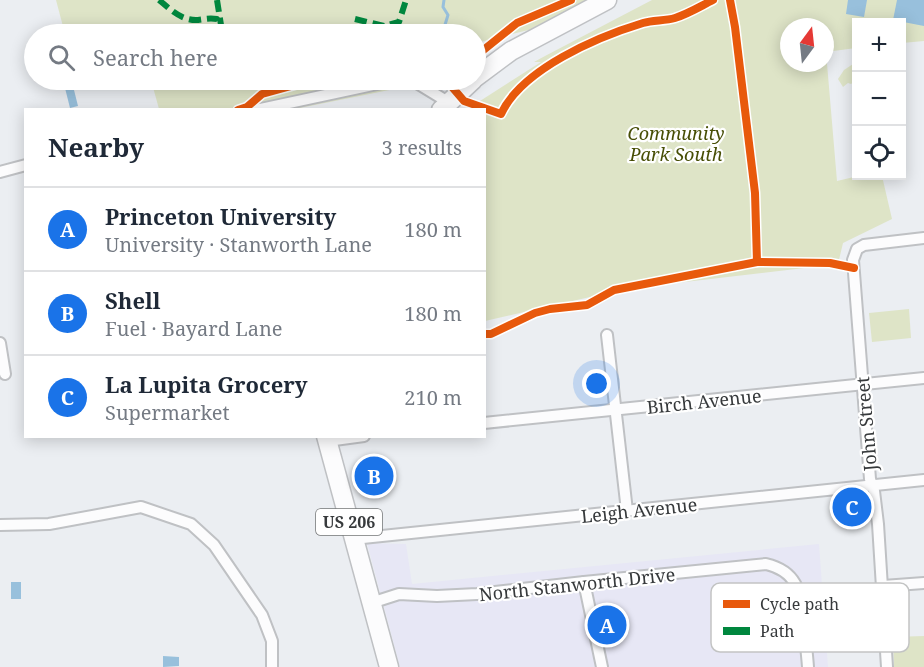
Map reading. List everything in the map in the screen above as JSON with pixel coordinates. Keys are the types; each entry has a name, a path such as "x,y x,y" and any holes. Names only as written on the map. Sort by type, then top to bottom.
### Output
{"highway":[{"path":"486,69 512,51 607,0"},
{"path":"449,107 464,90"},
{"name":"US 206","path":"326,439 389,667"}],"street":[{"path":"265,108 349,90"},
{"path":"426,90 449,107"},
{"path":"0,172 24,166"},
{"name":"John Street","path":"883,583 870,478 854,254 864,244 924,238"},
{"path":"607,335 627,511"},
{"path":"0,344 5,374"},
{"name":"Birch Avenue","path":"486,423 924,378"},
{"name":"Leigh Avenue","path":"353,539 924,480"},
{"path":"0,525 49,524 141,507 191,524 214,545 262,615 272,641 272,667"},
{"name":"North Stanworth Drive","path":"371,603 399,594 437,596 477,594 766,564 783,570 794,583"},
{"path":"584,582 602,667"},
{"path":"909,584 924,583"},
{"name":"North Stanworth Drive","path":"806,652 808,667"},
{"name":"John Street","path":"886,652 887,667"}],"shaded area":[{"path":"367,543 406,544 412,584 819,544 822,583 711,583 711,652 827,652 828,667 400,667"}],"green space":[{"path":"56,0 596,0 545,26 486,41 486,24 62,24"},
{"name":"Community Park South","path":"652,0 924,0 924,41 906,43 906,18 852,18 852,49 834,51 834,18 780,18 780,72 828,72 837,181 852,177 852,180 883,180 892,219 843,243 838,264 625,289 486,321 486,108 474,108 480,101 541,62 534,62"},
{"path":"852,65 852,83 843,87 838,79 844,70"},
{"path":"154,90 389,90 300,108 159,108"},
{"path":"909,309 911,338 872,342 869,313"},
{"path":"909,636 924,636 924,667 894,667 894,652 909,652"}],"water":[{"path":"848,0 867,0 864,17 846,14"},
{"path":"897,0 924,0 924,26 906,23 906,18 893,18"},
{"path":"66,90 74,90 78,106 70,108"},
{"path":"11,582 21,582 21,599 11,599"},
{"path":"163,656 179,657 179,666 163,667"}],"waterway":[{"path":"444,0 443,7 448,15 445,24"}],"marked path":[{"path":"159,0 187,19 217,19 220,24"},
{"path":"217,0 221,24"},
{"path":"392,24 399,22 406,0"},
{"path":"355,19 376,24"}],"cycle path":[{"path":"486,48 517,23 571,0"},
{"path":"486,109 501,114 511,98 526,83 543,69 583,46 647,22 675,18 713,0"},
{"path":"730,0 755,193 757,262"},
{"path":"244,108 262,94 277,90"},
{"path":"455,90 464,101 484,108"},
{"path":"486,334 491,334 535,313 587,305 614,290 757,262 830,263 854,268"}],"place":[{"name":"Shell","path":"374,476"},
{"name":"La Lupita Grocery","path":"852,507"},
{"name":"Princeton University","path":"607,625"}]}
